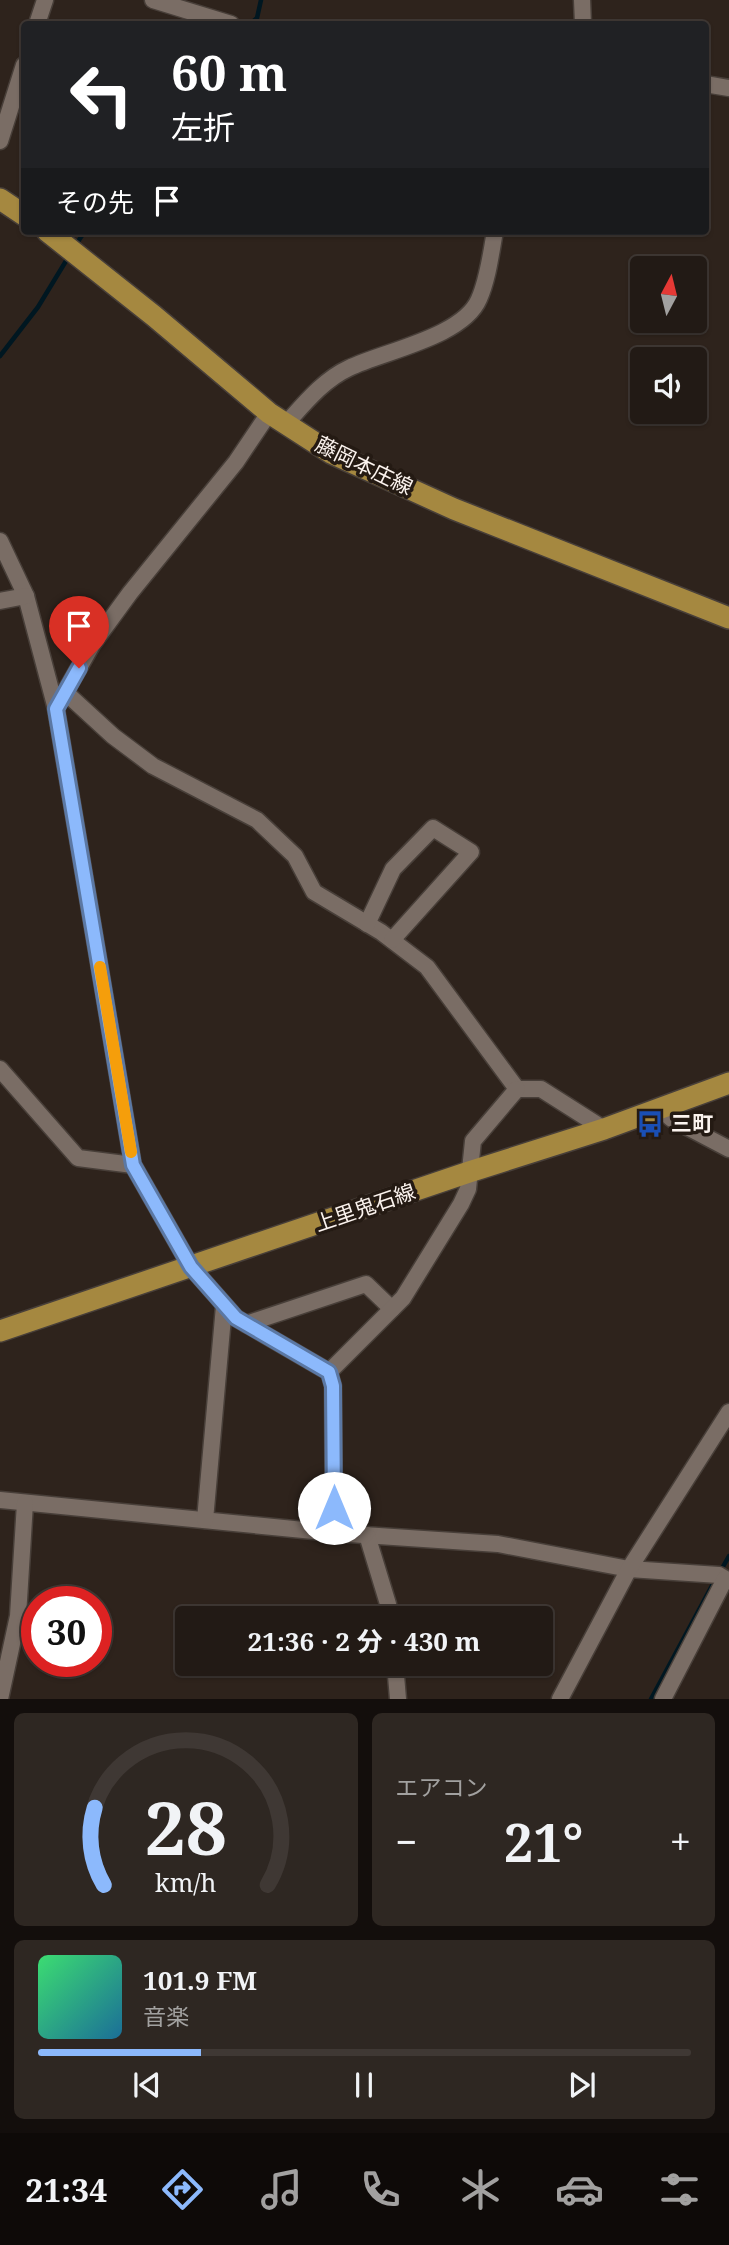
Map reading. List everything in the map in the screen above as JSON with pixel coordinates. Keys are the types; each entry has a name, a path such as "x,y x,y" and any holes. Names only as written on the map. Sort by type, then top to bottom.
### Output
{"main road":[{"path":"0,199 21,213"},
{"name":"藤岡本庄線","path":"52,235 277,419 331,453 454,509 729,618"},
{"name":"上里鬼石線","path":"0,1331 604,1129 729,1083"}],"street":[{"path":"38,21 45,0"},
{"path":"153,0 221,21"},
{"path":"582,0 583,21"},
{"path":"0,141 21,74"},
{"path":"709,85 729,88"},
{"path":"56,709 100,634 236,462 277,419 347,368 442,333 464,317 479,301 494,235"},
{"path":"0,541 26,596 56,709 133,1165 191,1267 224,1306 246,1324 329,1372 333,1386 334,1533"},
{"path":"0,601 26,596"},
{"path":"65,692 113,736 153,766 257,820 295,856 314,892 367,923 427,967 517,1089"},
{"path":"367,923 393,869 433,828 471,852 392,940"},
{"path":"0,1069 78,1158 133,1165"},
{"path":"329,1372 403,1298 468,1189 473,1141 517,1089 541,1088 604,1129"},
{"path":"660,1109 672,1119 729,1149"},
{"path":"246,1324 366,1284 392,1309"},
{"path":"205,1520 224,1306"},
{"path":"560,1699 629,1569 729,1412"},
{"path":"0,1500 334,1533 498,1544 629,1569 719,1575 727,1580 663,1699"},
{"path":"0,1699 18,1616 25,1503"},
{"path":"367,1535 388,1606"},
{"path":"396,1676 398,1699"}],"waterway":[{"path":"254,21 257,18 261,0"},
{"path":"75,246 82,235"},
{"path":"0,356 38,307 69,256"},
{"path":"720,1572 729,1556"},
{"path":"651,1699 715,1580"}],"slow traffic":[{"path":"100,967 131,1152"}],"place":[{"name":"三町","path":"650,1124"}],"route":[{"path":"79,668 56,709 133,1165 191,1267 224,1306 236,1318 329,1372 333,1386 334,1508"}]}
